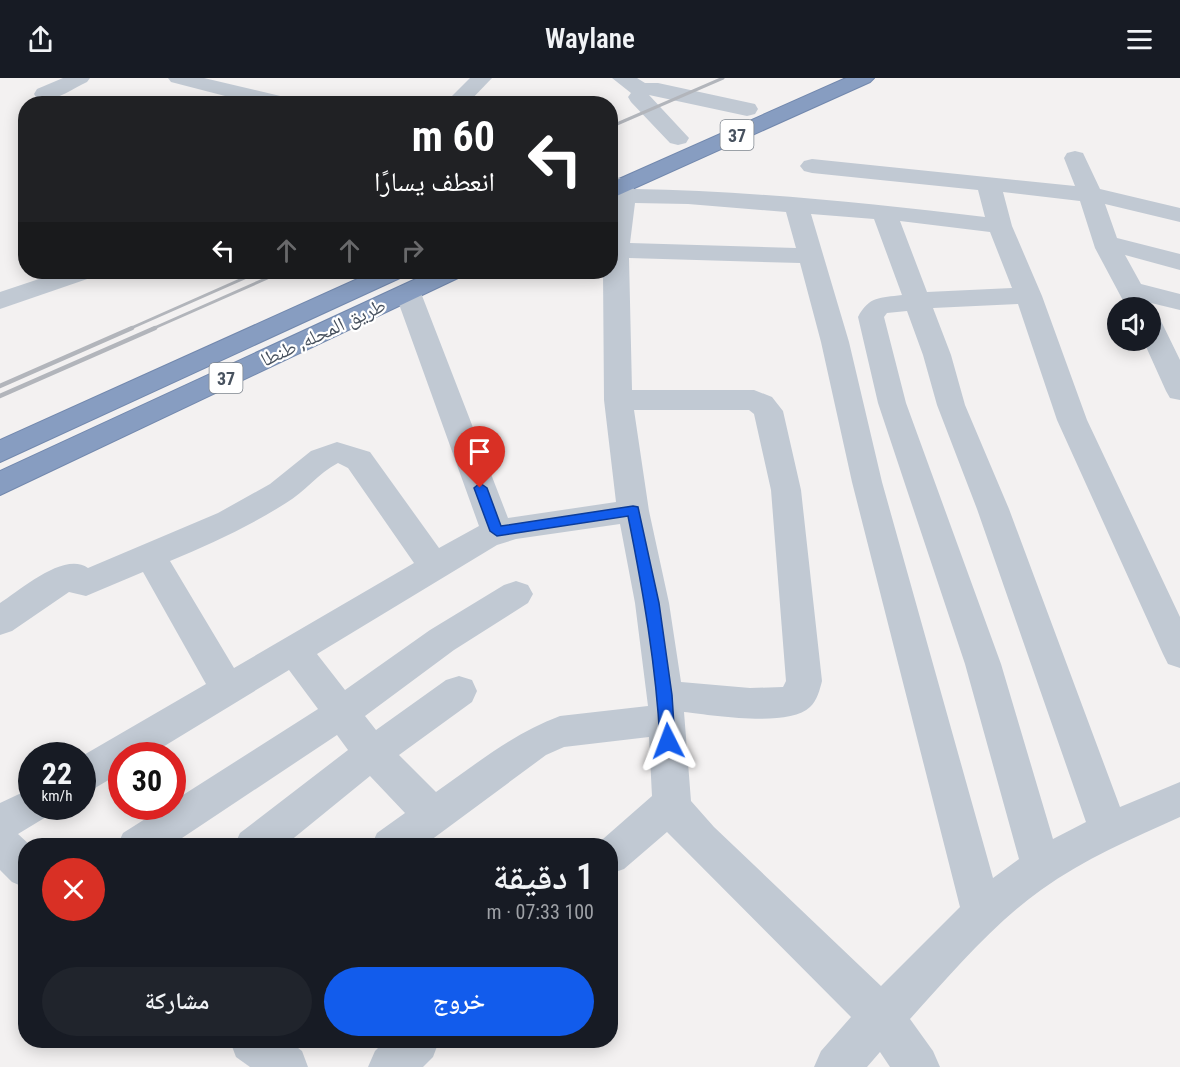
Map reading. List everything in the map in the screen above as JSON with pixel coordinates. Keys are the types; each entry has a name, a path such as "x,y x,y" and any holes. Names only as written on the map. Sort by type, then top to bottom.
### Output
{"highway":[{"name":"37","path":"669,142 813,78"},
{"name":"37","path":"618,180 863,78"},
{"name":"طريق المحله, طنطا","path":"0,452 400,282 415,279"},
{"name":"طريق المحله, طنطا","path":"0,484 400,282"}],"street":[{"path":"45,94 80,78"},
{"path":"178,78 252,96"},
{"path":"463,96 482,78"},
{"path":"640,88 684,78"},
{"path":"640,88 747,109"},
{"path":"640,88 669,142"},
{"path":"1075,158 1106,243 1135,297"},
{"path":"812,166 1123,199 1180,215"},
{"path":"618,181 673,195 797,207 884,212 1000,226"},
{"path":"989,185 1000,226 1029,296 1072,420 1180,654"},
{"path":"797,207 835,342 867,482 982,913"},
{"path":"884,212 916,302 938,355 951,405 993,509 1109,831"},
{"path":"1106,243 1180,262"},
{"path":"618,250 809,256"},
{"path":"0,302 64,279"},
{"path":"616,279 618,400 633,511 652,603 666,707 669,784 672,803 680,819 700,840 881,1016 917,1067"},
{"path":"400,282 497,531"},
{"path":"1029,296 945,298 880,306 871,313 871,317 892,403 984,664 1041,867"},
{"path":"1161,301 1180,302"},
{"path":"1161,340 1172,356 1180,392"},
{"path":"402,838 515,756 533,744 560,732 666,707 765,704 791,701 801,693 804,681 786,490 768,411 754,400 618,400"},
{"path":"0,621 67,576 75,575 81,583 86,583 219,526 275,496 327,455 340,452 359,460 433,565"},
{"path":"96,768 433,565 497,531 633,511"},
{"path":"150,555 228,690"},
{"path":"149,838 340,714 442,640 516,594"},
{"path":"294,649 340,714 372,753 433,815"},
{"path":"264,838 372,753 459,691"},
{"path":"837,1067 881,1016 982,913 1041,867 1109,831 1180,799"},
{"path":"618,849 672,803"},
{"path":"0,824 18,814"},
{"path":"0,842 18,861"},
{"path":"261,1048 286,1067"},
{"path":"391,1067 410,1048"}],"railway":[{"path":"618,124 723,78"},
{"path":"129,329 242,279"},
{"path":"152,329 265,279"},
{"path":"0,386 132,328"},
{"path":"0,396 155,328"}],"route":[{"path":"480,488 497,531 633,511 652,603 665,695 668,741"}]}
